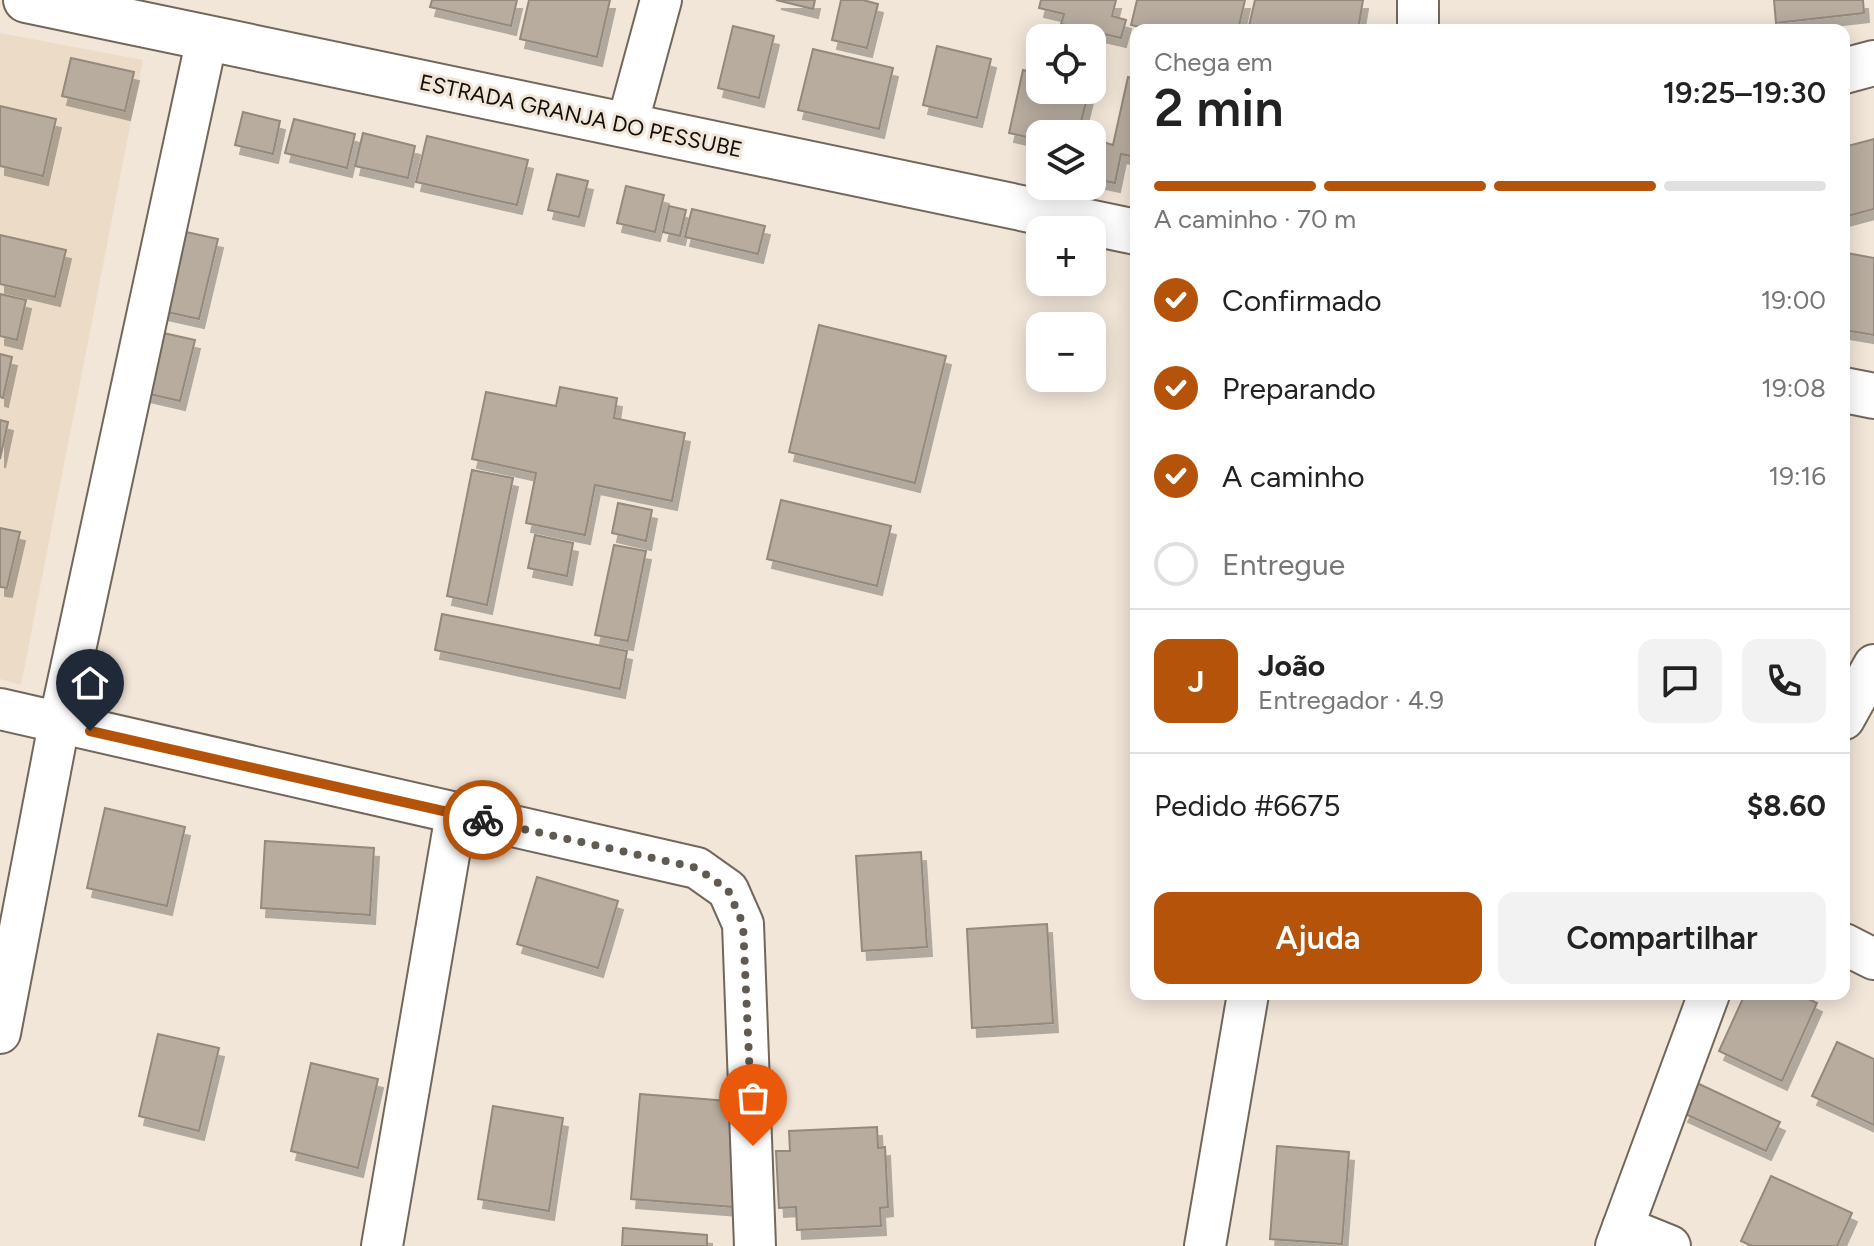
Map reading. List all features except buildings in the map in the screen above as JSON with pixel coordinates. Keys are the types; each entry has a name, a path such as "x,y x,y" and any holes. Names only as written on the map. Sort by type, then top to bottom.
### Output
{"main road":[{"name":"ESTRADA GRANJA DO PESSUBE","path":"40,1 1130,231"},
{"path":"1850,69 1874,63"},
{"path":"1850,391 1874,396"}],"street":[{"path":"627,125 661,0"},
{"path":"1418,0 1418,24"},
{"path":"0,1033 59,724 207,38"},
{"path":"1850,708 1874,665"},
{"path":"0,709 697,868 728,890 743,924 755,1246"},
{"path":"382,1246 456,814"},
{"path":"1850,947 1874,959"},
{"path":"1205,1246 1247,1000"},
{"path":"1670,1246 1619,1237 1707,1000"}],"shaded area":[{"path":"0,33 143,60 21,685 0,679"}],"way so far":[{"path":"483,820 697,868 728,890 743,924 753,1146"}],"route":[{"path":"90,731 483,820"}]}
